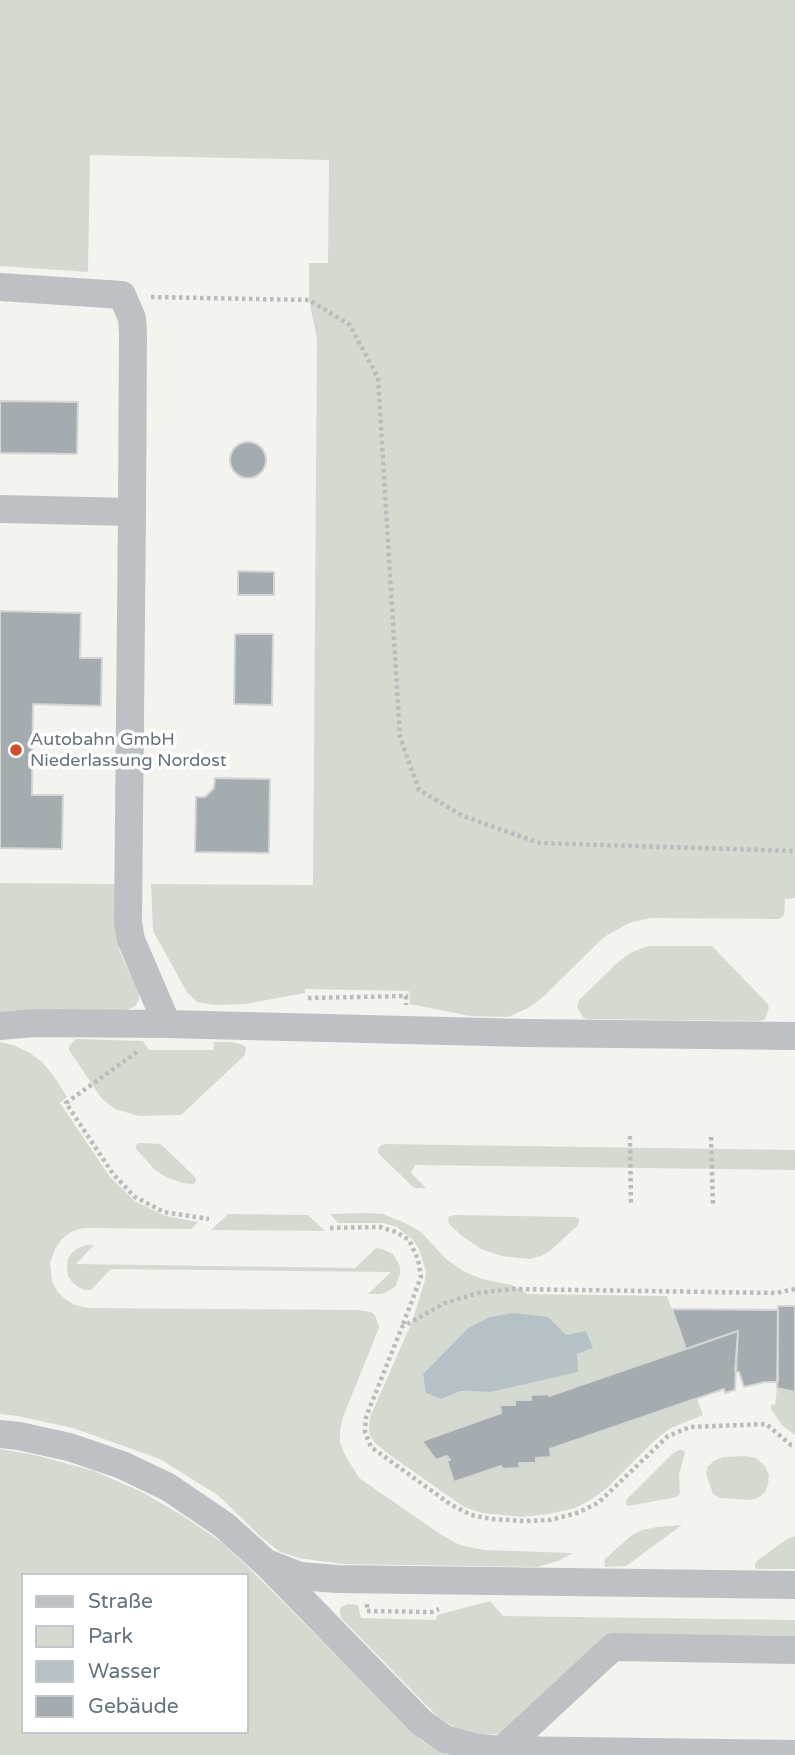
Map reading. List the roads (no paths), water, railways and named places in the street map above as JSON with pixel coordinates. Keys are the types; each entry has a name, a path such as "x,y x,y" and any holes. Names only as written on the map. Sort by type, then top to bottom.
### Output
{"lane":[{"path":"0,287 122,295 132,318 128,923 131,940 167,1024"},
{"path":"0,509 132,512"},
{"path":"0,1026 33,1023 167,1024 795,1037"},
{"path":"0,1434 69,1447 122,1465 168,1487 224,1525 266,1563 422,1723 445,1739 477,1748 502,1750 795,1754"},
{"path":"266,1563 300,1576 337,1579 795,1585"},
{"path":"502,1750 613,1647 795,1650"}],"water":[{"path":"514,1313 548,1317 566,1335 586,1331 593,1348 577,1354 578,1372 491,1392 461,1391 441,1399 426,1393 423,1374 467,1329 490,1317"}],"place":[{"name":"Autobahn GmbH Niederlassung Nordost","path":"16,750"}]}
